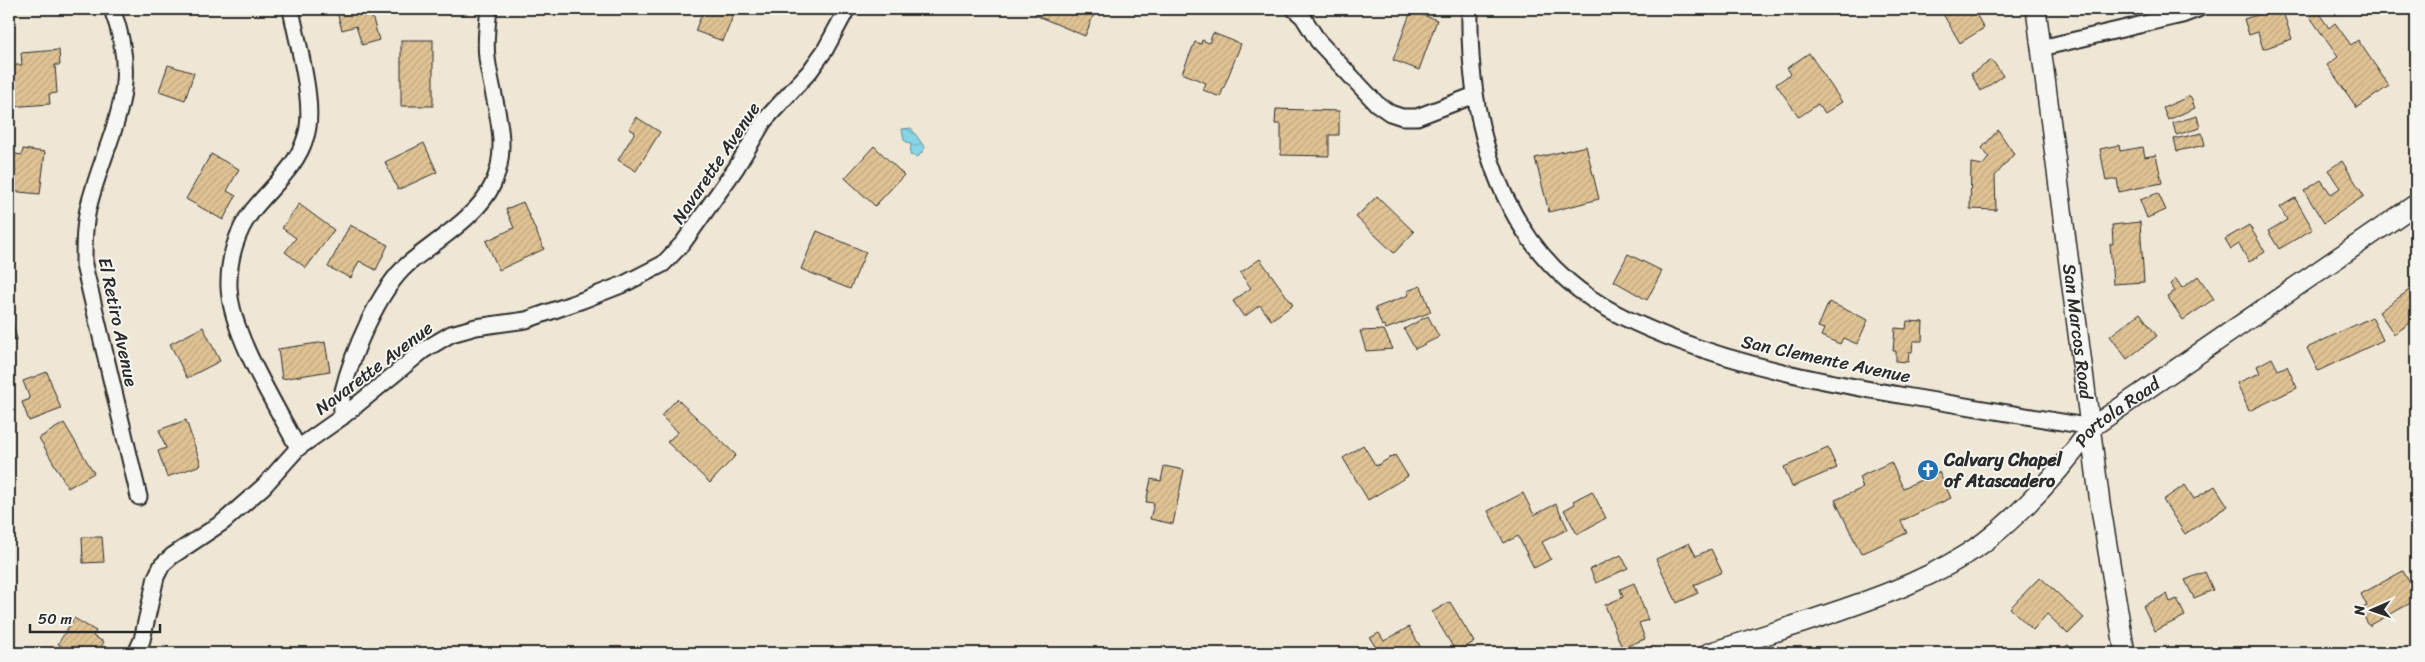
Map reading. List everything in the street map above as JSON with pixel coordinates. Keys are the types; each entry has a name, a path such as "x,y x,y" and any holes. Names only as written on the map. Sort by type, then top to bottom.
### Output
{"street":[{"name":"El Retiro Avenue","path":"112,9 118,26 124,56 122,102 89,205 84,235 84,265 139,497"},
{"path":"291,9 309,104 306,135 298,157 252,210 242,227 230,264 229,288 233,313 241,337 298,448"},
{"path":"342,417 342,392 382,296 406,265 454,228 484,199 496,176 502,146 487,55 488,9"},
{"name":"Navarette Avenue","path":"136,653 142,640 156,577 162,566 234,512 264,486 298,448 342,417 424,350 450,334 476,327 526,320 624,284 663,264 683,244 736,168 764,121 810,71 825,50 847,9"},
{"path":"1294,9 1303,17 1318,41 1377,104 1390,113 1402,117 1418,117 1474,95"},
{"name":"San Clemente Avenue","path":"1470,9 1469,46 1474,95 1482,133 1495,170 1524,229 1536,247 1583,294 1620,317 1699,348 1772,370 1850,386 2092,427"},
{"name":"San Marcos Road","path":"2036,9 2092,427 2100,503 2125,653"},
{"path":"2041,48 2182,15 2198,9"},
{"name":"Portola Road","path":"1710,653 1879,598 1915,583 1950,564 1982,543 2016,515 2069,460 2092,427 2416,204"}],"water":[{"path":"911,128 925,148 918,157 910,155 911,145 904,140 902,129"}],"building":[{"path":"336,9 370,9 379,40 362,45 356,26 342,30"},
{"path":"704,9 736,9 723,41 695,31"},
{"path":"1038,9 1096,9 1085,36 1035,15"},
{"path":"1940,9 1973,9 1984,28 1960,43"},
{"path":"2282,9 2292,39 2263,49 2258,32 2249,35 2244,19"},
{"path":"1411,11 1437,20 1419,70 1393,60"},
{"path":"2318,12 2329,28 2335,23 2351,45 2358,40 2389,86 2357,108 2327,65 2338,57 2310,17"},
{"path":"1213,33 1241,44 1220,97 1203,90 1206,83 1182,73 1195,42 1201,44 1202,40 1209,43"},
{"path":"401,40 433,40 433,106 401,106"},
{"path":"59,50 60,65 55,65 57,93 49,94 50,104 9,107 9,65 22,65 21,53"},
{"path":"1809,53 1842,102 1825,113 1818,104 1799,117 1776,84 1791,74 1787,68"},
{"path":"1992,60 2003,76 1981,91 1971,74"},
{"path":"168,65 194,73 185,100 159,91"},
{"path":"2190,96 2195,108 2168,120 2163,108"},
{"path":"1276,109 1339,111 1339,135 1329,135 1329,156 1281,155 1281,124 1275,124"},
{"path":"2197,116 2200,128 2176,135 2173,123"},
{"path":"636,117 660,132 636,171 618,160 635,132 629,129"},
{"path":"1998,130 2014,154 1995,176 1996,210 1970,209 1971,163 1983,165 1989,157 1982,148"},
{"path":"2202,133 2205,145 2177,151 2174,139"},
{"path":"424,143 437,172 398,190 385,162"},
{"path":"2119,145 2120,151 2143,147 2145,157 2156,155 2162,183 2119,192 2117,179 2106,181 2100,149"},
{"path":"874,146 904,175 875,206 845,178"},
{"path":"1586,146 1599,199 1549,212 1535,158"},
{"path":"23,149 45,152 40,194 9,191 9,153 22,155"},
{"path":"211,154 239,169 227,191 236,196 223,220 186,199"},
{"path":"2342,161 2364,196 2324,223 2304,191 2321,180 2331,194 2340,188 2328,170"},
{"path":"2158,193 2166,210 2147,218 2140,200"},
{"path":"1377,196 1414,232 1394,253 1356,217"},
{"path":"2295,198 2313,229 2279,249 2268,231 2287,220 2280,207"},
{"path":"523,202 544,249 499,270 486,241 514,228 506,209"},
{"path":"299,204 334,230 306,268 285,252 296,238 282,228"},
{"path":"2140,222 2144,282 2113,284 2110,244 2113,244 2112,225"},
{"path":"350,225 388,245 376,270 359,261 351,278 328,267"},
{"path":"2249,225 2265,252 2249,262 2239,244 2231,249 2225,239"},
{"path":"817,231 866,252 850,289 801,269"},
{"path":"1628,254 1662,271 1647,300 1614,281"},
{"path":"1260,259 1293,305 1271,320 1260,305 1244,317 1233,301 1251,288 1240,273"},
{"path":"2198,276 2214,299 2183,320 2167,296 2175,291 2170,284 2176,279 2182,288"},
{"path":"2416,285 2416,319 2394,334 2379,312"},
{"path":"1421,286 1431,312 1386,329 1384,325 1382,326 1375,308 1409,295 1407,291"},
{"path":"1829,302 1868,320 1857,344 1843,338 1840,344 1821,336 1824,329 1818,327"},
{"path":"9,310 17,339 9,341"},
{"path":"2140,313 2157,336 2127,359 2110,336"},
{"path":"1428,316 1439,337 1415,349 1404,329"},
{"path":"2372,317 2383,340 2318,371 2307,348"},
{"path":"1907,321 1923,322 1922,341 1913,341 1912,352 1909,352 1908,362 1896,361 1896,351 1893,351 1895,328 1906,329"},
{"path":"203,327 220,361 187,378 170,344"},
{"path":"1384,330 1393,349 1366,351 1360,331"},
{"path":"325,342 330,371 282,379 278,349"},
{"path":"2272,358 2278,370 2287,366 2297,388 2249,411 2237,383 2260,373 2257,366"},
{"path":"47,372 61,409 29,421 22,402 30,399 23,381"},
{"path":"677,399 736,455 710,483 667,442 678,432 661,416"},
{"path":"186,420 201,465 167,477 158,451 166,448 159,430"},
{"path":"64,423 94,473 68,488 39,438"},
{"path":"1363,445 1376,466 1395,455 1408,476 1368,500 1343,458"},
{"path":"1828,448 1837,468 1792,487 1784,467"},
{"path":"1891,462 1903,488 1939,472 1951,498 1901,521 1907,533 1861,554 1835,500 1863,488 1859,477"},
{"path":"1164,466 1184,470 1173,524 1150,519 1154,503 1146,502 1151,479 1161,481"},
{"path":"2185,485 2194,499 2215,486 2228,506 2185,534 2163,500"},
{"path":"1592,491 1606,518 1577,534 1564,510 1575,504 1573,501"},
{"path":"1523,493 1534,515 1556,504 1568,529 1542,542 1551,559 1534,568 1518,536 1504,543 1488,511"},
{"path":"82,537 102,537 104,562 83,563"},
{"path":"1689,543 1696,556 1711,549 1722,572 1694,585 1698,593 1677,603 1656,559"},
{"path":"2416,547 2416,563 2410,550"},
{"path":"1621,555 1628,568 1596,583 1590,569"},
{"path":"2403,571 2416,594 2416,600 2369,626 2360,609 2367,606 2361,594"},
{"path":"2205,572 2213,590 2194,598 2185,580"},
{"path":"2040,577 2084,618 2068,634 2047,614 2033,630 2010,608"},
{"path":"1634,583 1648,620 1639,623 1645,639 1622,648 1605,605 1623,597 1620,589"},
{"path":"2167,594 2170,602 2177,599 2185,616 2155,631 2143,606"},
{"path":"1450,602 1474,642 1456,652 1432,612"},
{"path":"74,618 96,631 93,636 104,642 97,653 64,653 66,649 58,644"},
{"path":"1409,627 1424,653 1379,653 1370,638 1379,633 1384,641"},
{"path":"2068,645 2075,653 2058,653"}],"place":[{"name":"Calvary Chapel of Atascadero","path":"1928,470"}]}
